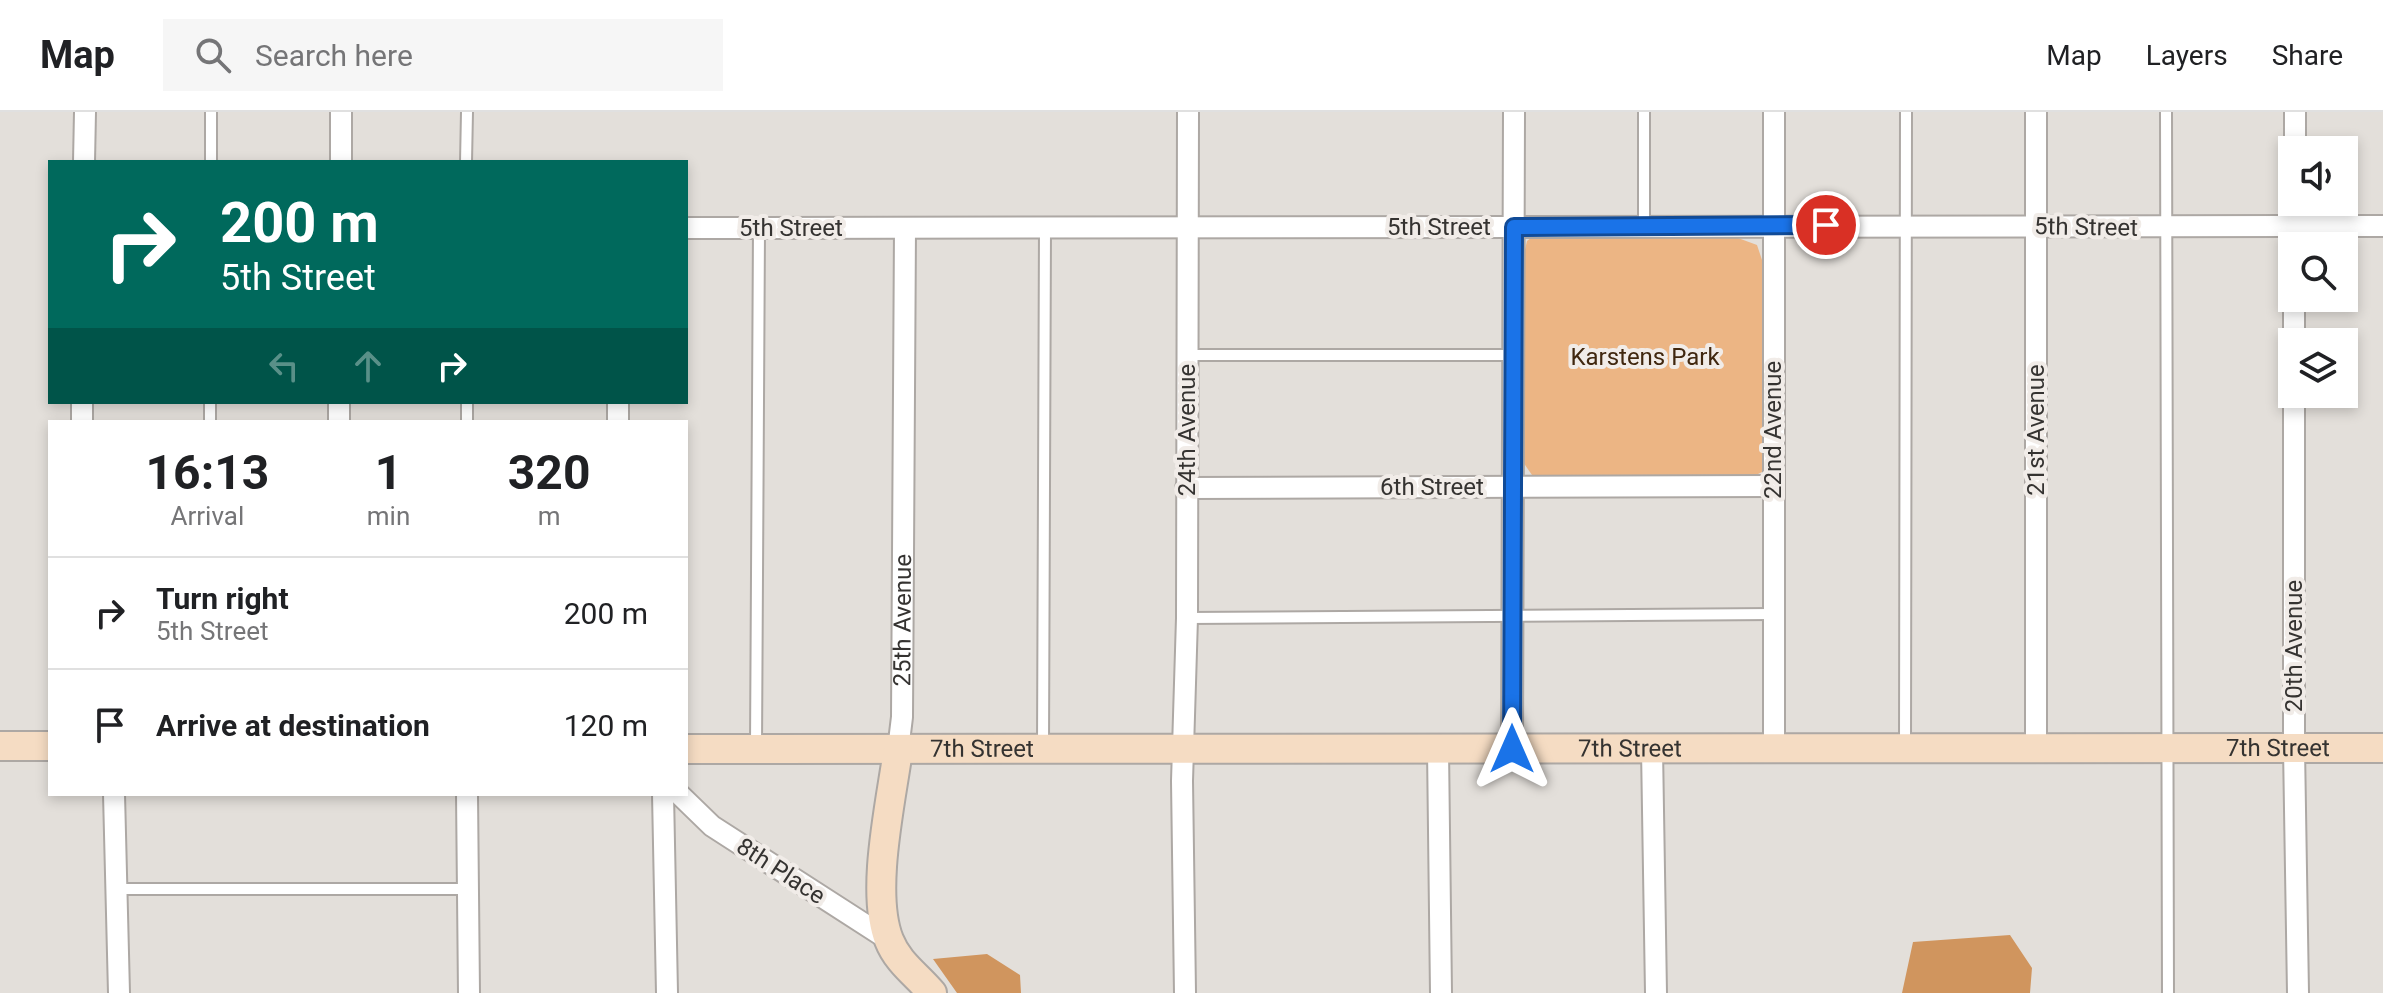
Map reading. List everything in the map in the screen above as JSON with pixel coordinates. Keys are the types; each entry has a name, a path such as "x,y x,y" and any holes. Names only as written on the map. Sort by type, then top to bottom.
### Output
{"street":[{"path":"84,160 85,112"},
{"path":"341,112 341,160"},
{"name":"24th Avenue","path":"1185,993 1188,112"},
{"path":"1512,749 1514,112"},
{"name":"22nd Avenue","path":"1774,112 1774,748"},
{"name":"21st Avenue","path":"2036,112 2036,748"},
{"path":"2295,112 2295,136"},
{"name":"5th Street","path":"688,228 1906,225 2166,228 2278,235"},
{"name":"5th Street","path":"2330,232 2383,226"},
{"name":"25th Avenue","path":"905,229 902,717 883,916 889,940 900,961 932,993"},
{"name":"20th Avenue","path":"2294,408 2298,993"},
{"name":"6th Street","path":"1186,488 1774,486"},
{"path":"0,746 48,746"},
{"name":"7th Street","path":"688,749 2383,748"},
{"path":"1438,749 1441,993"},
{"path":"1652,749 1656,993"},
{"path":"114,796 119,993"},
{"path":"467,796 469,993"},
{"path":"663,796 668,992"},
{"name":"8th Place","path":"681,796 712,826 889,940"}],"lane":[{"path":"211,112 211,160"},
{"path":"466,160 467,112"},
{"path":"1644,112 1644,226"},
{"path":"1905,748 1906,112"},
{"path":"2166,112 2165,748 2168,993"},
{"path":"1043,749 1045,228"},
{"path":"756,750 759,229"},
{"path":"1187,355 1514,355"},
{"path":"1187,618 1774,614"},
{"path":"115,889 467,889"}],"green space":[{"name":"Karstens Park","path":"1532,237 1738,238 1757,245 1762,260 1766,452 1762,472 1752,477 1532,475 1523,462 1524,254 1527,241"}],"shaded area":[{"path":"2010,935 2032,968 2030,993 1902,993 1913,942"},
{"path":"987,954 1020,975 1021,993 957,993 933,959"}],"route":[{"path":"1512,749 1514,227 1826,225"}]}
